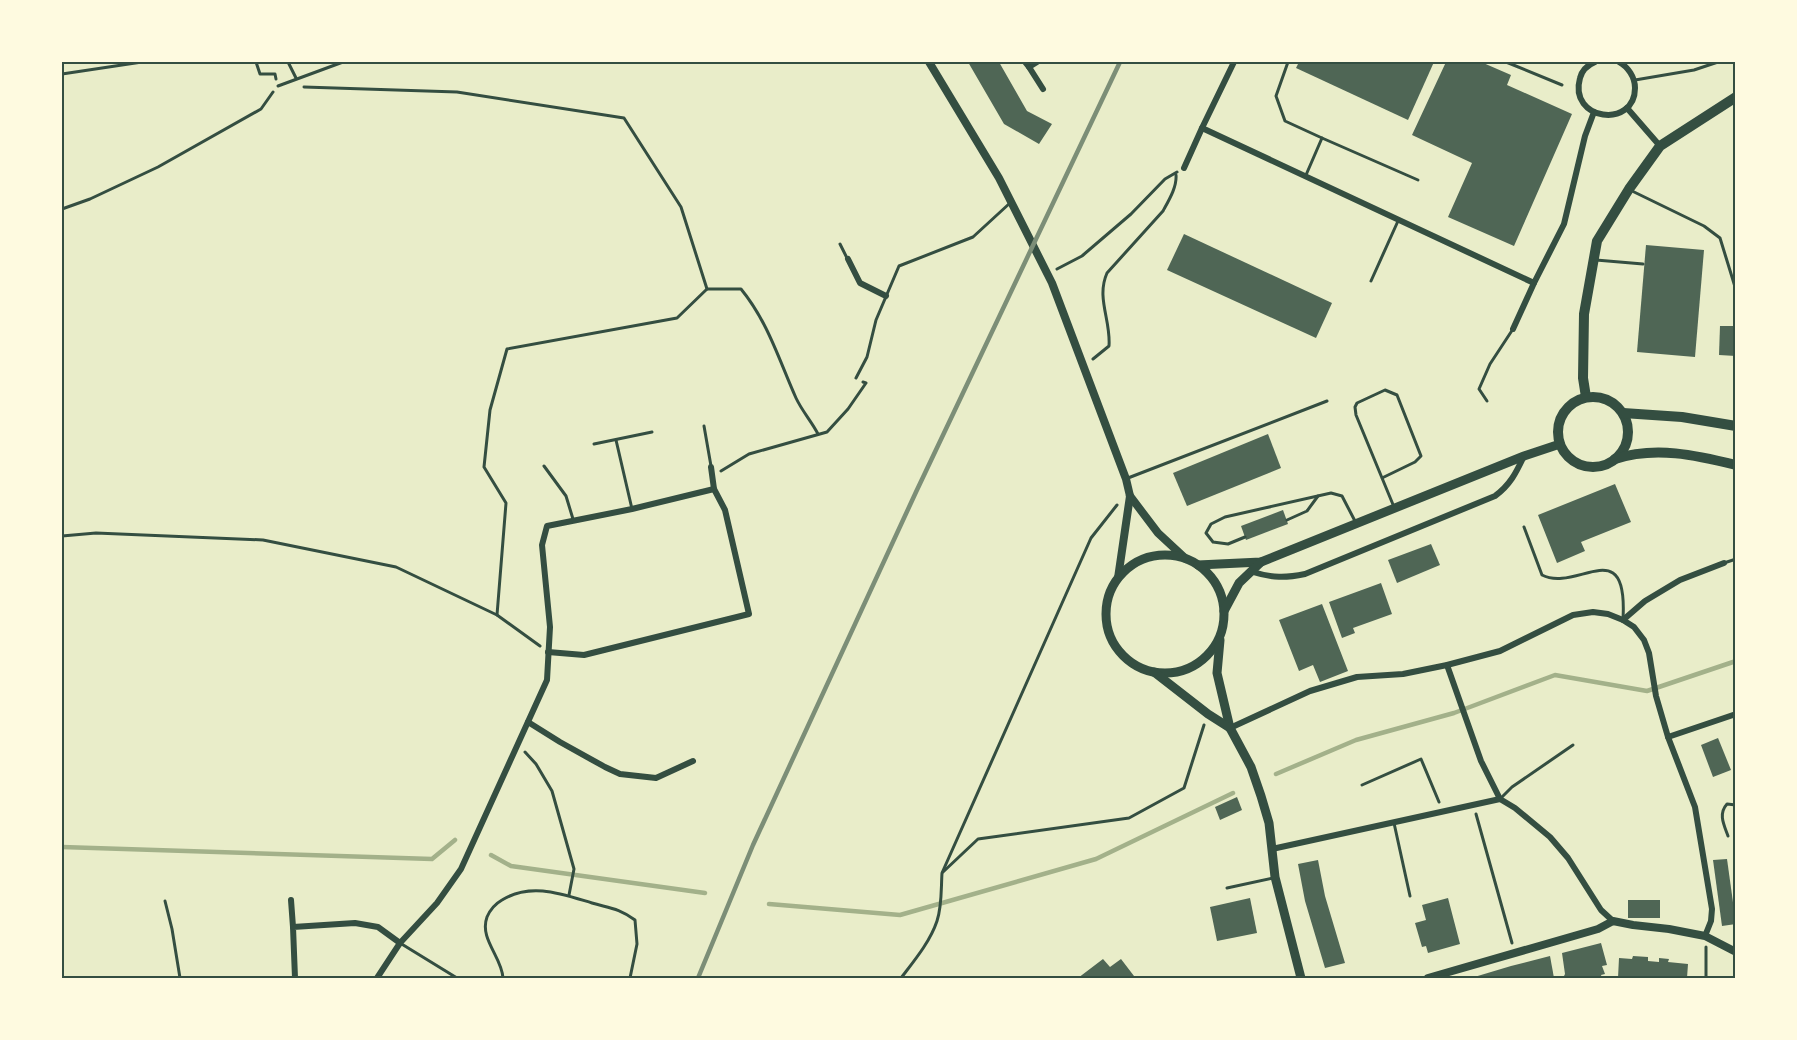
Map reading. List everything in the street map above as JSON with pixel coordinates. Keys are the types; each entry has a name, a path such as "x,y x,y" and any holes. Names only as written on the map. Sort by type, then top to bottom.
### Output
{"main road":[{"path":"1586,397 1583,378 1584,314 1597,241 1629,189 1660,146 1736,97"},
{"path":"1615,459 1627,442 1627,422 1623,412 1606,399 1586,397 1575,402 1560,420 1558,432 1560,444 1565,453 1574,461 1584,465 1595,467 1633,453 1654,452 1692,455 1736,465"},
{"path":"1623,412 1682,417 1736,426"},
{"path":"1198,565 1261,562 1524,456 1560,444"},
{"path":"1220,636 1209,653 1194,666 1174,673 1154,672 1135,665 1120,653 1109,636 1106,616 1108,596 1118,578 1137,562 1161,555 1186,559 1198,565 1212,578 1221,593 1224,611 1217,673 1230,728 1251,767 1269,823 1275,877 1301,978"},
{"path":"1224,611 1239,583 1261,562"},
{"path":"1154,672 1230,728"}],"street":[{"path":"929,62 1012,202 1053,283 1130,492 1158,533 1186,559"},
{"path":"1037,62 1027,64 1043,89"},
{"path":"1184,168 1234,62"},
{"path":"1595,62 1582,72 1579,95 1585,105 1594,112 1604,115 1617,115 1627,108 1632,100 1635,89 1634,80 1629,70 1619,62"},
{"path":"1627,108 1660,146"},
{"path":"1513,329 1564,224 1594,112"},
{"path":"1202,128 1534,283"},
{"path":"848,259 860,283 886,296"},
{"path":"1253,572 1269,577 1286,578 1305,574 1495,496 1513,479 1524,456"},
{"path":"548,652 584,655 749,614 725,510 714,489 711,467"},
{"path":"377,978 400,943 437,903 461,869 547,680 550,627 542,545 547,526 714,489"},
{"path":"1118,578 1130,492"},
{"path":"1623,620 1644,601 1680,580 1724,563"},
{"path":"1230,728 1310,691 1357,677 1403,674 1500,651 1573,615 1593,612 1608,614 1623,620 1634,627 1644,640 1649,653 1656,696 1668,737 1695,807 1712,909 1711,921 1705,936"},
{"path":"1447,665 1481,761 1500,799 1515,808 1550,837 1568,858 1602,910 1612,921 1669,928 1705,936 1736,952"},
{"path":"1668,737 1736,714"},
{"path":"528,722 620,774 656,778 693,761"},
{"path":"1272,849 1500,799"},
{"path":"291,900 296,978"},
{"path":"1428,978 1598,929 1612,921"},
{"path":"293,927 355,922 378,927 400,943"}],"lane":[{"path":"288,62 296,78"},
{"path":"278,86 343,62"},
{"path":"1288,62 1276,96 1286,121 1418,180"},
{"path":"1634,80 1694,70 1718,62"},
{"path":"1306,175 1322,138"},
{"path":"1629,189 1704,226 1720,238 1736,290"},
{"path":"856,378 867,357 876,320 899,266 973,237 1012,202"},
{"path":"1371,281 1399,219"},
{"path":"840,244 848,259"},
{"path":"1594,260 1643,264"},
{"path":"1487,401 1479,389 1490,364 1513,329"},
{"path":"1382,478 1415,462 1421,456 1397,395 1385,390 1358,403 1355,411 1382,478 1395,509"},
{"path":"1126,478 1327,401"},
{"path":"704,426 711,467"},
{"path":"594,444 651,432"},
{"path":"616,440 632,509"},
{"path":"544,466 566,496 573,521"},
{"path":"1245,537 1228,544 1213,542 1206,533 1211,524 1225,517 1331,493 1342,496 1357,525"},
{"path":"1287,520 1307,511 1320,494"},
{"path":"1524,527 1542,575 1550,579 1574,577 1600,569 1616,577 1624,601 1623,620"},
{"path":"1724,563 1736,559"},
{"path":"1500,799 1512,787 1573,745"},
{"path":"1728,836 1722,811 1727,804 1736,805"},
{"path":"1394,823 1410,896"},
{"path":"1227,888 1275,877"},
{"path":"165,902 180,978"},
{"path":"400,943 457,978"}],"path":[{"path":"62,74 142,62"},
{"path":"62,209 90,199 158,167 261,108 278,86 275,74 260,74 256,62"},
{"path":"1506,62 1562,85"},
{"path":"302,87 457,92 624,118 681,207 707,290"},
{"path":"1048,274 1082,256 1131,214 1165,180 1184,168"},
{"path":"1084,366 1109,345 1102,293 1107,273 1163,211 1170,200 1176,173"},
{"path":"497,615 506,503 484,467 490,410 507,349 677,318 707,290 741,290 765,324 797,401 818,434"},
{"path":"712,476 749,454 827,432 848,409 866,383 856,378"},
{"path":"902,978 937,923 942,873 1091,538 1130,492"},
{"path":"62,536 96,533 263,540 396,567 497,615 548,652"},
{"path":"942,873 978,839 1129,818 1184,788 1208,714"},
{"path":"517,745 536,764 552,791 574,869 569,896"},
{"path":"1362,784 1421,759 1443,812"},
{"path":"1473,805 1515,953"},
{"path":"503,978 502,966 489,943 485,930 486,918 492,908 510,896 524,891 538,890 569,896 597,905 611,906 635,920 637,944 630,978"},
{"path":"1705,936 1706,978"}],"building":[{"path":"968,62 999,62 1027,111 1052,124 1039,144 1004,124"},
{"path":"1299,62 1434,62 1408,120 1296,68"},
{"path":"1446,62 1481,62 1511,75 1507,85 1572,114 1514,246 1448,217 1472,163 1412,135"},
{"path":"1184,234 1332,303 1316,338 1167,270"},
{"path":"1646,245 1704,250 1695,357 1637,352"},
{"path":"1720,326 1736,326 1736,356 1719,355"},
{"path":"1268,434 1281,468 1187,506 1173,473"},
{"path":"1615,484 1631,522 1581,542 1585,551 1557,563 1538,515"},
{"path":"1283,510 1288,524 1246,540 1241,526"},
{"path":"1431,544 1440,565 1397,583 1388,560"},
{"path":"1381,583 1392,614 1353,628 1355,633 1342,638 1329,602"},
{"path":"1322,604 1348,671 1320,682 1313,665 1299,671 1279,620"},
{"path":"1718,738 1731,770 1713,777 1701,745"},
{"path":"1237,797 1242,810 1220,820 1215,807"},
{"path":"1727,859 1736,924 1722,926 1713,860"},
{"path":"1318,860 1325,896 1345,963 1325,968 1305,901 1298,864"},
{"path":"1250,898 1257,933 1217,941 1210,907"},
{"path":"1448,898 1460,944 1428,953 1426,946 1422,947 1415,923 1426,920 1422,905"},
{"path":"1628,900 1660,900 1660,918 1628,918"},
{"path":"1601,943 1607,965 1602,966 1605,974 1601,975 1602,978 1563,978 1565,974 1562,953"},
{"path":"1550,956 1554,978 1471,978 1511,966"},
{"path":"1633,956 1648,957 1648,961 1659,962 1659,958 1669,959 1668,962 1688,964 1687,978 1618,978 1619,958 1632,959"},
{"path":"1103,959 1110,967 1121,959 1134,976 1131,978 1078,978"}],"waterway":[{"path":"1276,774 1356,740 1454,713 1555,675 1647,691 1736,661"},
{"path":"769,904 900,915 1096,859 1233,793"},
{"path":"62,847 432,859 455,840"},
{"path":"491,855 511,866 705,893"}],"railway":[{"path":"698,978 753,845 916,492 1120,62"}]}
